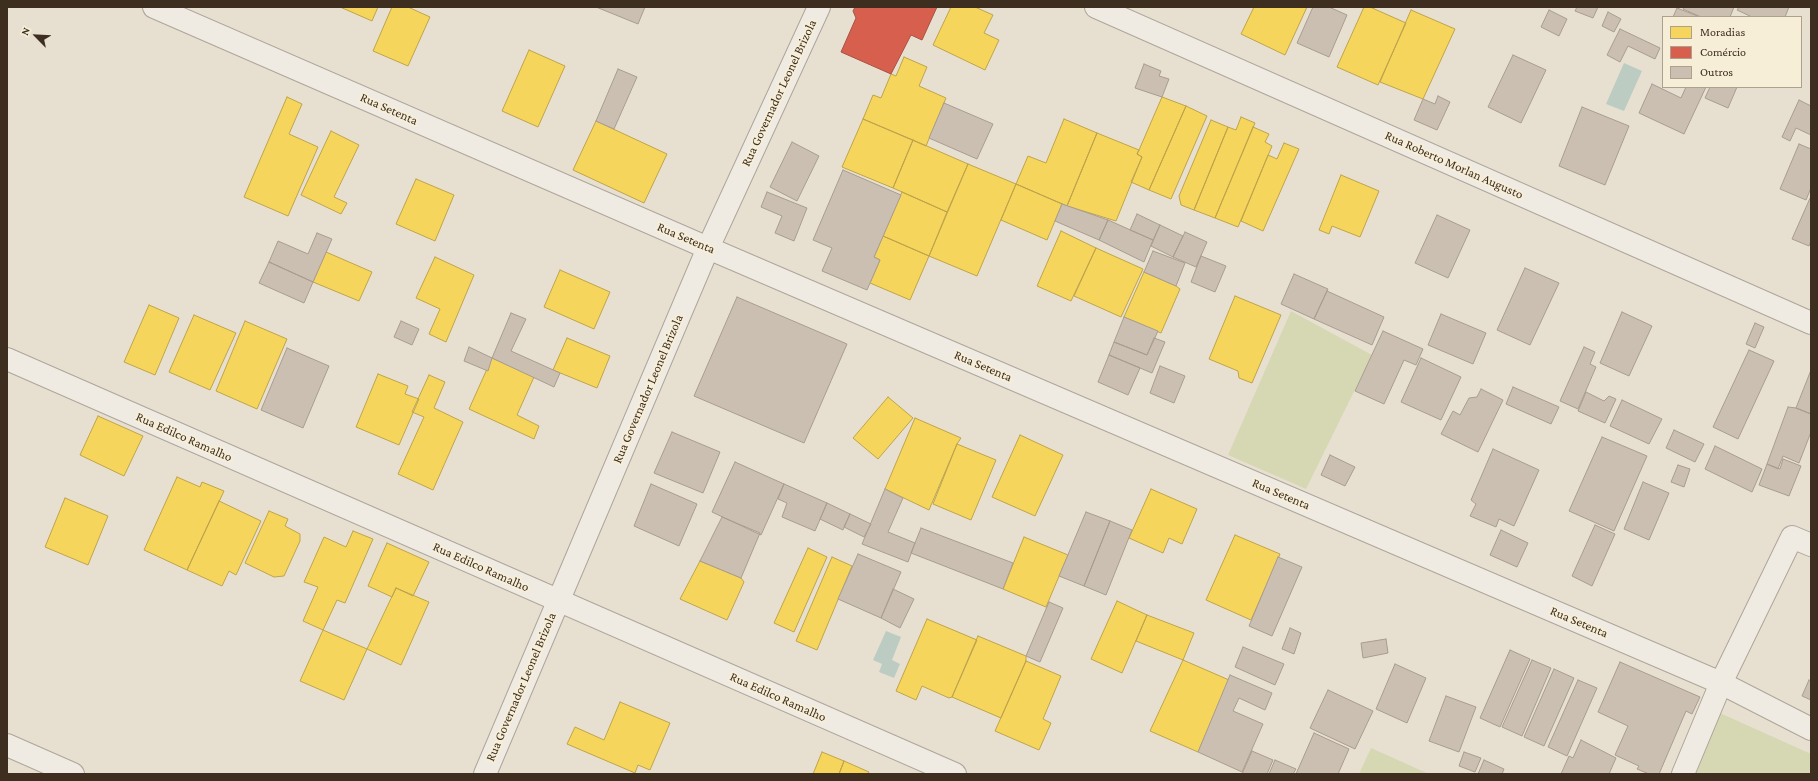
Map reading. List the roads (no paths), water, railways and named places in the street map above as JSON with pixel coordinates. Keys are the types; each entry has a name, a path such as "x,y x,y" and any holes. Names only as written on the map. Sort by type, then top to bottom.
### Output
{"street":[{"name":"Rua Setenta","path":"154,7 708,248 1721,683 1811,729"},
{"name":"Rua Governador Leonel Brizola","path":"485,774 708,248 819,7"},
{"name":"Rua Roberto Morlan Augusto","path":"1096,7 1811,323"},
{"name":"Rua Edilco Ramalho","path":"7,359 955,774"},
{"path":"1683,774 1721,683 1792,537 1811,545"},
{"path":"7,745 73,774"}]}
